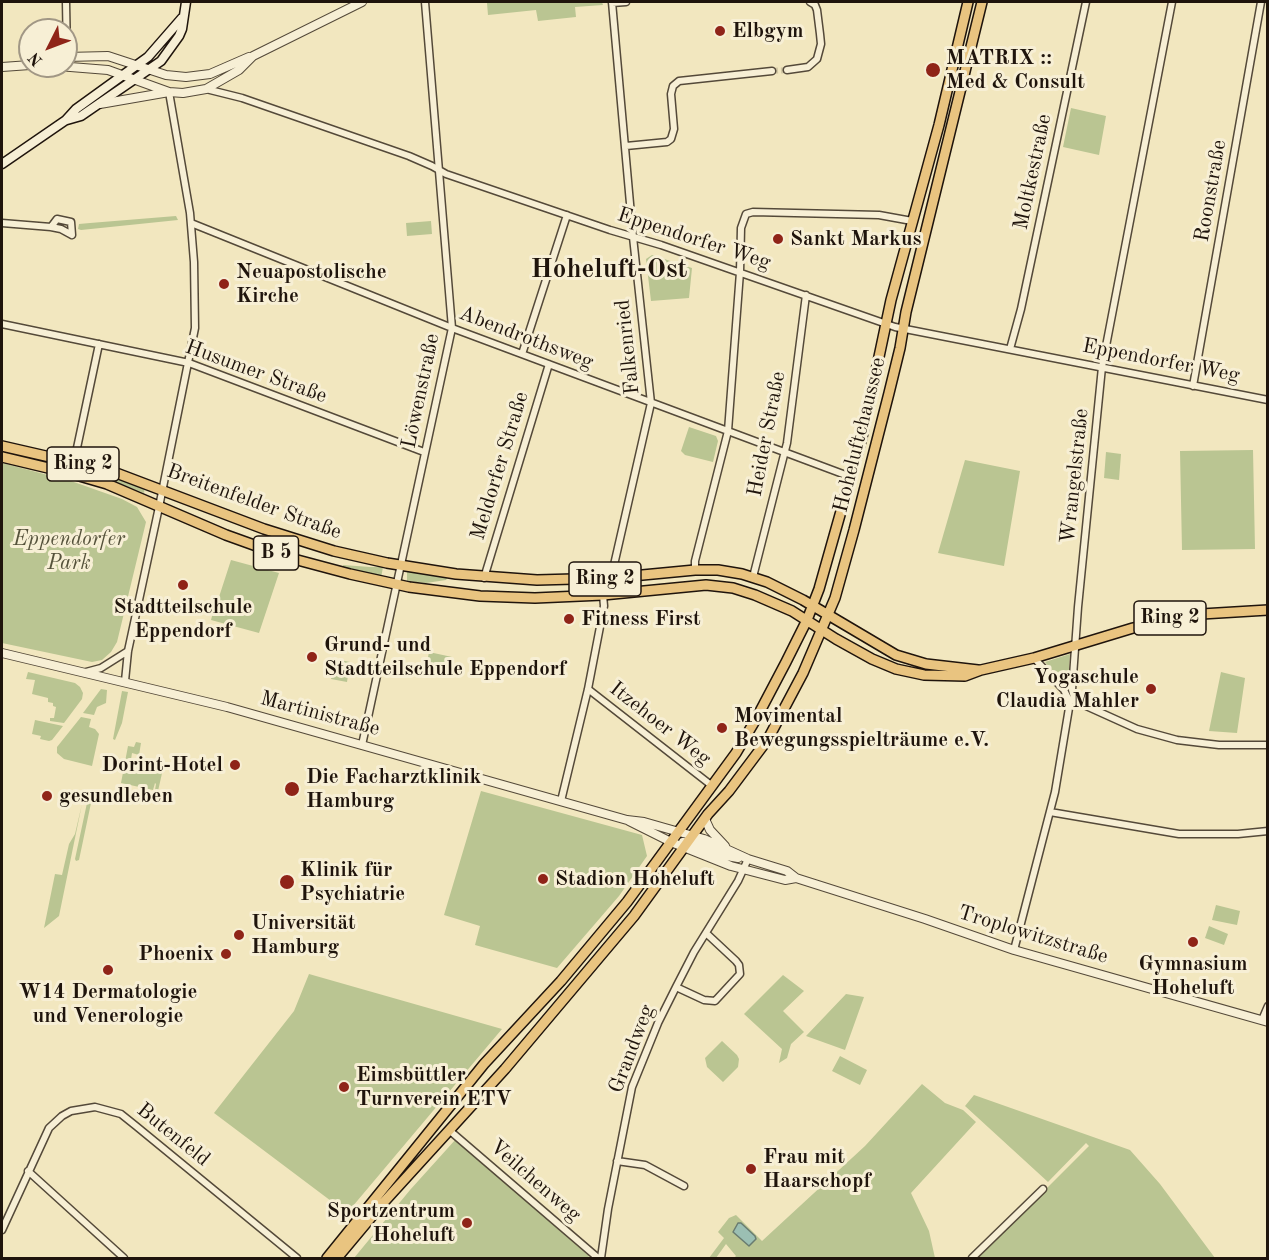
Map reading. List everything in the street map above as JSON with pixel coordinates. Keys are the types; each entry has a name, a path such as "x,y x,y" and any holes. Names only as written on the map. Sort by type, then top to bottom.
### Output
{"main road":[{"path":"66,120 81,116 160,61 175,43 182,28 186,2"},
{"name":"Hoheluftchaussee","path":"681,839 711,785 736,753 756,719 813,605 862,437 886,324 939,125 968,2"},
{"name":"Hoheluftchaussee","path":"681,839 705,819 768,739 803,674 835,597 890,393 903,329 982,2"},
{"path":"2,164 66,120 76,109 156,50 182,18"},
{"name":"Breitenfelder Straße","path":"2,446 111,471 242,521 311,545 357,557 484,578 537,580 611,578 695,570 730,571 783,589 813,605"},
{"name":"Breitenfelder Straße","path":"2,457 107,484 226,535 290,558 397,584 480,596 535,598 603,595 681,586 723,586 755,595 807,620"},
{"name":"Ring 2","path":"813,605 885,649 908,660 981,670"},
{"name":"Ring 2","path":"807,620 872,659 907,672 939,677 959,677 1034,658 1133,627 1185,615 1268,610"},
{"path":"337,1258 383,1203 505,1069 634,916 681,839"},
{"path":"327,1258 484,1064 594,942 681,839"}],"street":[{"path":"66,2 66,18"},
{"path":"78,56 108,56 173,76 210,74 253,56 362,2"},
{"name":"Löwenstraße","path":"362,745 452,328 425,2"},
{"path":"612,2 626,2"},
{"name":"Falkenried","path":"611,578 651,403 633,237 612,2"},
{"path":"787,70 808,67 816,59 821,44 820,34 817,10 810,2"},
{"name":"Moltkestraße","path":"1010,349 1021,309 1086,2"},
{"name":"Wrangelstraße","path":"1014,950 1050,812 1073,701 1078,607 1102,368 1172,2"},
{"name":"Roonstraße","path":"1193,386 1261,2"},
{"path":"206,89 239,70 253,56"},
{"path":"2,67 18,66"},
{"name":"Eppendorfer Weg","path":"78,67 100,68 169,92 183,93 206,89 242,98 409,156 440,170 567,215 903,329 1268,400"},
{"path":"626,146 667,142 671,139 674,129 671,94 673,86 679,81 772,71"},
{"path":"100,104 169,92 191,223 194,262 195,328 128,651 125,681"},
{"path":"695,570 695,561 728,431 740,272 741,228 746,214 753,212 879,215 912,221"},
{"path":"522,354 567,215"},
{"path":"2,223 51,227"},
{"name":"Abendrothsweg","path":"191,223 452,328 851,477"},
{"name":"Heider Straße","path":"753,577 785,452 806,295"},
{"name":"Husumer Straße","path":"2,324 189,363 424,452"},
{"path":"74,462 99,344"},
{"name":"Meldorfer Straße","path":"484,578 549,364"},
{"path":"561,801 588,689 604,606 603,595"},
{"path":"84,672 101,668 128,651"},
{"name":"Martinistraße","path":"2,653 227,707 627,820 681,839"},
{"path":"1034,658 1073,701 1137,729 1178,740 1219,745 1268,745"},
{"name":"Itzehoer Weg","path":"588,689 711,785"},
{"path":"1050,812 1179,834 1238,834 1268,831"},
{"path":"705,819 710,830 731,851"},
{"name":"Martinistraße","path":"627,820 644,822 681,839"},
{"path":"681,839 727,856 748,859"},
{"name":"Troplowitzstraße","path":"681,839 731,851 748,859 787,871 796,878 1014,950 1265,1021"},
{"name":"Troplowitzstraße","path":"681,839 743,870 785,880 796,878"},
{"name":"Grandweg","path":"599,1258 632,1087 658,1023 676,987 748,859"},
{"name":"Grandweg","path":"676,987 704,1000 715,1001 740,974 739,965 706,933"},
{"path":"1265,1021 1268,1006"},
{"name":"Butenfeld","path":"2,1230 44,1136 55,1122 76,1110 95,1107 121,1114 136,1125 297,1258"},
{"name":"Veilchenweg","path":"449,1130 599,1258"},
{"path":"617,1161 645,1165 684,1186"},
{"path":"28,1171 124,1258"},
{"path":"972,1258 1043,1189"}],"green space":[{"path":"602,2 603,5 575,7 576,17 538,21 536,10 488,15 487,3"},
{"path":"1071,108 1106,116 1099,155 1063,147"},
{"path":"176,216 178,220 78,229 79,224"},
{"path":"431,221 432,234 407,236 406,223"},
{"path":"652,255 692,268 689,298 651,301 646,259"},
{"path":"689,427 716,436 718,441 713,462 685,455 681,451"},
{"path":"2,450 107,474 145,486 144,493 103,477 2,452"},
{"path":"1253,450 1255,549 1182,550 1180,451"},
{"path":"1106,452 1121,454 1119,480 1104,478"},
{"path":"965,460 1020,471 1004,566 938,553"},
{"name":"Eppendorfer Park","path":"2,463 71,481 122,499 137,507 146,522 117,642 102,660 92,662 2,643"},
{"path":"231,560 279,573 259,633 211,620"},
{"path":"343,565 383,567 381,578 343,569"},
{"path":"407,571 448,577 446,580 426,583 407,581"},
{"path":"429,652 452,657 448,678 425,673"},
{"path":"1070,654 1068,683 1064,684 1045,662"},
{"path":"335,659 350,662 347,682 331,679"},
{"path":"28,672 75,683 80,687 83,693 82,699 64,723 50,721 50,718 54,718 56,707 53,703 48,702 48,698 32,694 35,680 26,679"},
{"path":"1221,672 1245,678 1237,733 1209,731"},
{"path":"101,689 107,690 106,703 97,707 94,715 83,713"},
{"path":"122,691 128,692 122,723 115,740 113,739"},
{"path":"81,717 91,719 89,727 95,729 99,734 92,766 64,759 57,753 57,747"},
{"path":"35,720 63,726 49,741 32,734"},
{"path":"136,742 141,743 139,755 132,753 130,766 160,772 163,759 165,760 158,791 155,790 155,783 153,790 121,783 128,746 134,747"},
{"name":"Stadion Hoheluft","path":"481,791 642,835 647,856 619,896 557,968 475,945 480,926 444,915"},
{"path":"87,803 91,803 79,860 76,861"},
{"path":"82,804 59,916 44,928 55,874 62,875"},
{"path":"1216,905 1240,911 1237,925 1212,920"},
{"path":"1209,926 1228,934 1224,945 1205,938"},
{"name":"Eimsbüttler Turnverein ETV","path":"309,974 502,1029 347,1213 214,1113 294,1011"},
{"path":"783,975 804,991 783,1011 804,1032 791,1044 787,1058 779,1063 782,1049 744,1014"},
{"path":"846,994 864,997 845,1050 806,1036"},
{"path":"722,1041 739,1059 738,1067 723,1082 707,1067 705,1058"},
{"path":"840,1056 867,1070 860,1085 832,1071"},
{"path":"922,1084 945,1103 963,1110 976,1122 911,1193 929,1231 935,1258 734,1258 736,1256 726,1244 716,1258 709,1258 724,1238 718,1232 729,1218 736,1215 762,1241 865,1146"},
{"path":"974,1095 1130,1150 1160,1184 1215,1258 977,1258 1089,1146 1086,1143 1048,1182 965,1106"},
{"name":"Sportzentrum Hoheluft","path":"456,1139 589,1256 588,1258 354,1258"}],"water":[{"path":"738,1223 741,1223 755,1236 756,1239 749,1246 733,1232"}],"tunnel":[{"path":"772,71 787,70"}],"place":[{"name":"Elbgym","path":"720,31"},
{"name":"MATRIX :: Med & Consult","path":"933,70"},
{"name":"Sankt Markus","path":"778,239"},
{"name":"Neuapostolische Kirche","path":"224,284"},
{"name":"Stadtteilschule Eppendorf","path":"183,585"},
{"name":"Fitness First","path":"569,619"},
{"name":"Grund- und Stadtteilschule Eppendorf","path":"312,657"},
{"name":"Yogaschule Claudia Mahler","path":"1151,689"},
{"name":"Movimental Bewegungsspielträume e.V.","path":"722,728"},
{"name":"Dorint-Hotel","path":"235,765"},
{"name":"Die Facharztklinik Hamburg","path":"292,789"},
{"name":"gesundleben","path":"47,796"},
{"name":"Stadion Hoheluft","path":"543,879"},
{"name":"Klinik für Psychiatrie","path":"287,882"},
{"name":"Universität Hamburg","path":"239,935"},
{"name":"Gymnasium Hoheluft","path":"1193,942"},
{"name":"Phoenix","path":"226,954"},
{"name":"W14 Dermatologie und Venerologie","path":"108,970"},
{"name":"Eimsbüttler Turnverein ETV","path":"344,1087"},
{"name":"Frau mit Haarschopf","path":"751,1169"},
{"name":"Sportzentrum Hoheluft","path":"467,1223"}],"district":[{"name":"Hoheluft-Ost","path":"609,270"}]}
